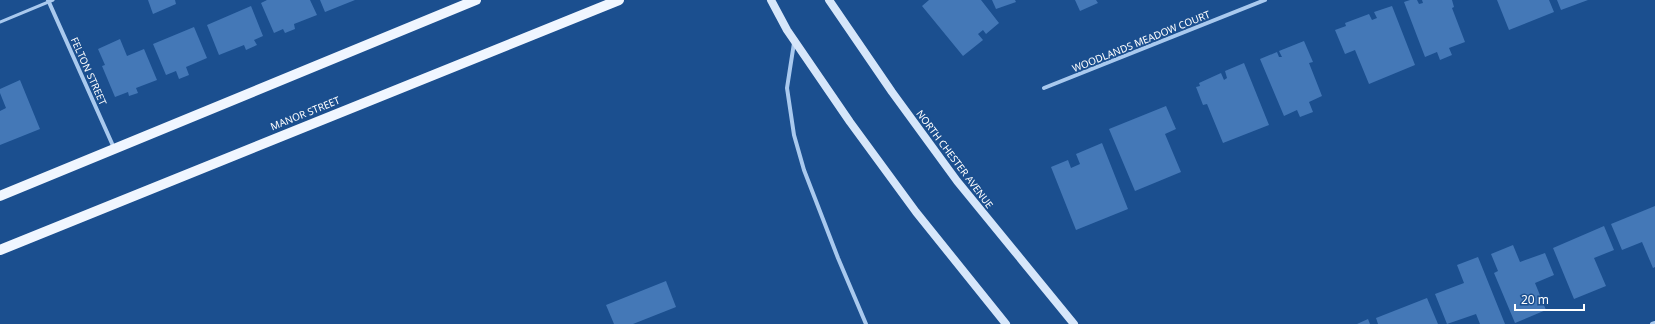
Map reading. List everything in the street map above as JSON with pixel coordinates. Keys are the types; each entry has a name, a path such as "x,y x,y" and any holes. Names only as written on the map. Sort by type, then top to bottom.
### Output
{"main road":[{"path":"0,196 476,0"},
{"name":"MANOR STREET","path":"0,250 619,0"},
{"path":"771,0 787,30 850,122 916,212 1006,324"},
{"name":"NORTH CHESTER AVENUE","path":"829,0 892,92 957,181 1074,324"}],"street":[{"name":"FELTON STREET","path":"50,0 114,149"},
{"name":"WOODLANDS MEADOW COURT","path":"1044,88 1265,0"},
{"path":"795,42 787,88 794,135 809,185 866,324"}],"lane":[{"path":"0,22 50,0"}],"building":[{"path":"148,0 175,0 176,4 153,14"},
{"path":"267,0 310,0 317,15 294,24 295,29 285,33 283,29 274,33 261,3"},
{"path":"320,0 355,0 325,12"},
{"path":"929,0 981,0 999,23 986,34 983,30 978,34 983,40 963,56 922,6"},
{"path":"992,0 1015,0 1016,2 996,9"},
{"path":"1075,0 1096,0 1098,3 1080,11"},
{"path":"1417,0 1419,4 1423,3 1422,0 1452,0 1454,7 1452,8 1465,42 1449,48 1452,55 1440,60 1437,52 1425,57 1404,2"},
{"path":"1497,0 1549,0 1554,12 1509,30"},
{"path":"1557,0 1588,0 1561,10"},
{"path":"251,6 263,36 254,40 257,45 246,50 244,45 219,55 207,25"},
{"path":"1392,6 1415,65 1369,84 1355,50 1345,54 1335,30 1346,26 1345,23 1369,14 1372,20 1377,18 1374,12"},
{"path":"194,27 207,58 186,67 189,75 179,79 176,71 166,75 153,44"},
{"path":"120,39 127,56 144,49 157,80 136,88 138,93 129,96 128,92 115,97 102,66 105,65 98,49"},
{"path":"1304,41 1313,62 1309,63 1322,96 1309,102 1313,112 1300,117 1297,110 1284,116 1260,59 1277,52 1279,57 1282,57 1279,51"},
{"path":"1244,63 1269,125 1223,143 1207,104 1203,105 1196,87 1200,86 1199,83 1221,73 1224,80 1227,78 1225,71"},
{"path":"20,80 40,129 0,145 0,111 6,108 0,93 0,89"},
{"path":"1166,106 1176,129 1165,134 1181,172 1135,191 1109,129"},
{"path":"1102,143 1128,209 1076,230 1051,167 1068,160 1071,168 1080,164 1076,154"},
{"path":"1655,206 1655,267 1653,268 1642,242 1622,250 1611,224"},
{"path":"1604,226 1614,250 1594,258 1606,286 1574,299 1553,248"},
{"path":"1513,245 1520,262 1545,253 1554,275 1535,283 1546,310 1515,323 1494,273 1498,271 1491,254"},
{"path":"1478,257 1505,324 1480,324 1476,314 1447,324 1435,294 1464,283 1457,265"},
{"path":"666,281 676,307 633,324 614,324 606,305"},
{"path":"1427,298 1438,324 1378,324 1376,318"},
{"path":"1368,319 1370,324 1357,324"}]}
